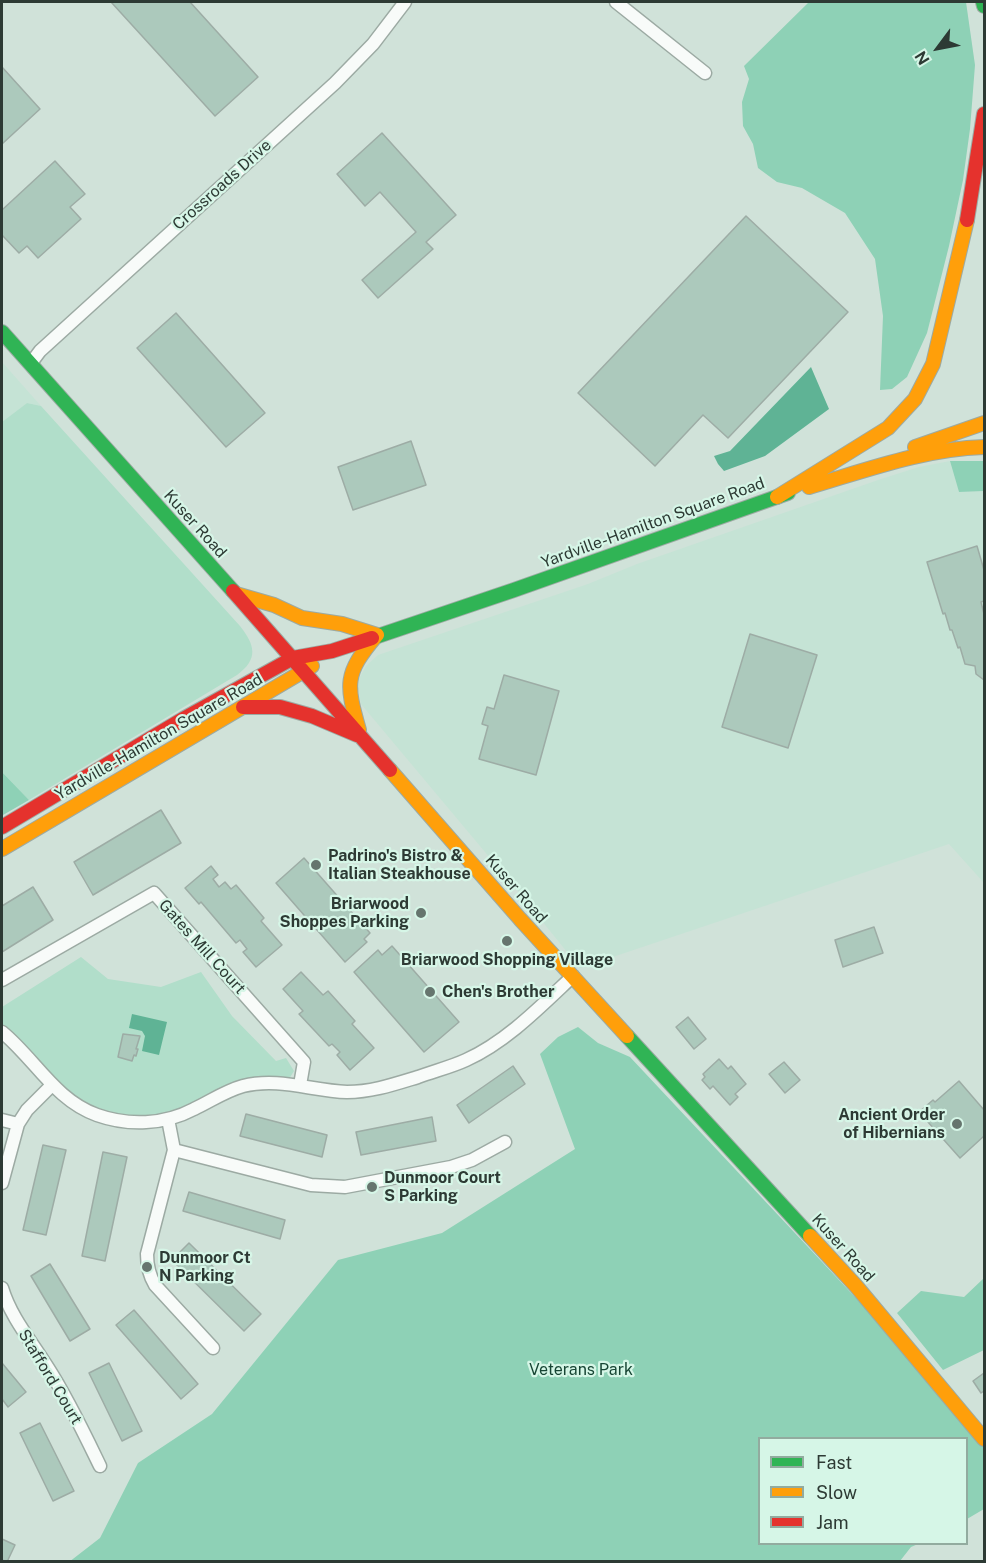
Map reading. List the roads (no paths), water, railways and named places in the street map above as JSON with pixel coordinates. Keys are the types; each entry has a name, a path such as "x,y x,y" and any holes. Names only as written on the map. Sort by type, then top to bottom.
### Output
{"main road":[{"path":"983,2 984,6"},
{"path":"781,495 888,428 904,415 923,388 933,364 966,225 984,114"},
{"name":"Kuser Road","path":"2,332 573,976 857,1287 984,1439"},
{"name":"Yardville-Hamilton Square Road","path":"2,827 192,714 293,658 332,651 514,590 984,423"},
{"path":"781,495 915,455 955,448 984,447"},
{"path":"236,594 274,605 302,618 342,624 377,635 361,653 348,677 350,700 362,737"},
{"name":"Yardville-Hamilton Square Road","path":"2,849 241,707 305,672 332,651"},
{"path":"241,707 280,707 312,716 362,737"}],"street":[{"name":"Crossroads Drive","path":"31,363 40,351 335,83 373,44 405,2"},
{"path":"616,2 705,73"},
{"name":"Gates Mill Court","path":"2,980 154,893 304,1062 300,1085"},
{"path":"2,1032 52,1085 78,1106 114,1120 132,1122 168,1119 192,1111 225,1092 243,1086 278,1082 347,1092 367,1090 389,1086 465,1061 502,1038 573,976"},
{"path":"2,1183 18,1124 27,1110 52,1085"},
{"path":"168,1119 174,1150 147,1254 147,1264 155,1285 213,1348"},
{"path":"2,1120 18,1124"},
{"path":"174,1150 311,1185 345,1187 452,1167 472,1160 505,1142"},
{"name":"Stafford Court","path":"2,1288 15,1318 48,1367 100,1466"}],"place":[{"name":"Padrino's Bistro & Italian Steakhouse","path":"316,865"},
{"name":"Briarwood Shoppes Parking","path":"421,913"},
{"name":"Briarwood Shopping Village","path":"507,941"},
{"name":"Chen's Brother","path":"430,992"},
{"name":"Ancient Order of Hibernians","path":"957,1124"},
{"name":"Dunmoor Court S Parking","path":"372,1187"},
{"name":"Dunmoor Ct N Parking","path":"147,1267"}],"park label":[{"name":"Veterans Park","path":"581,1370"}]}
